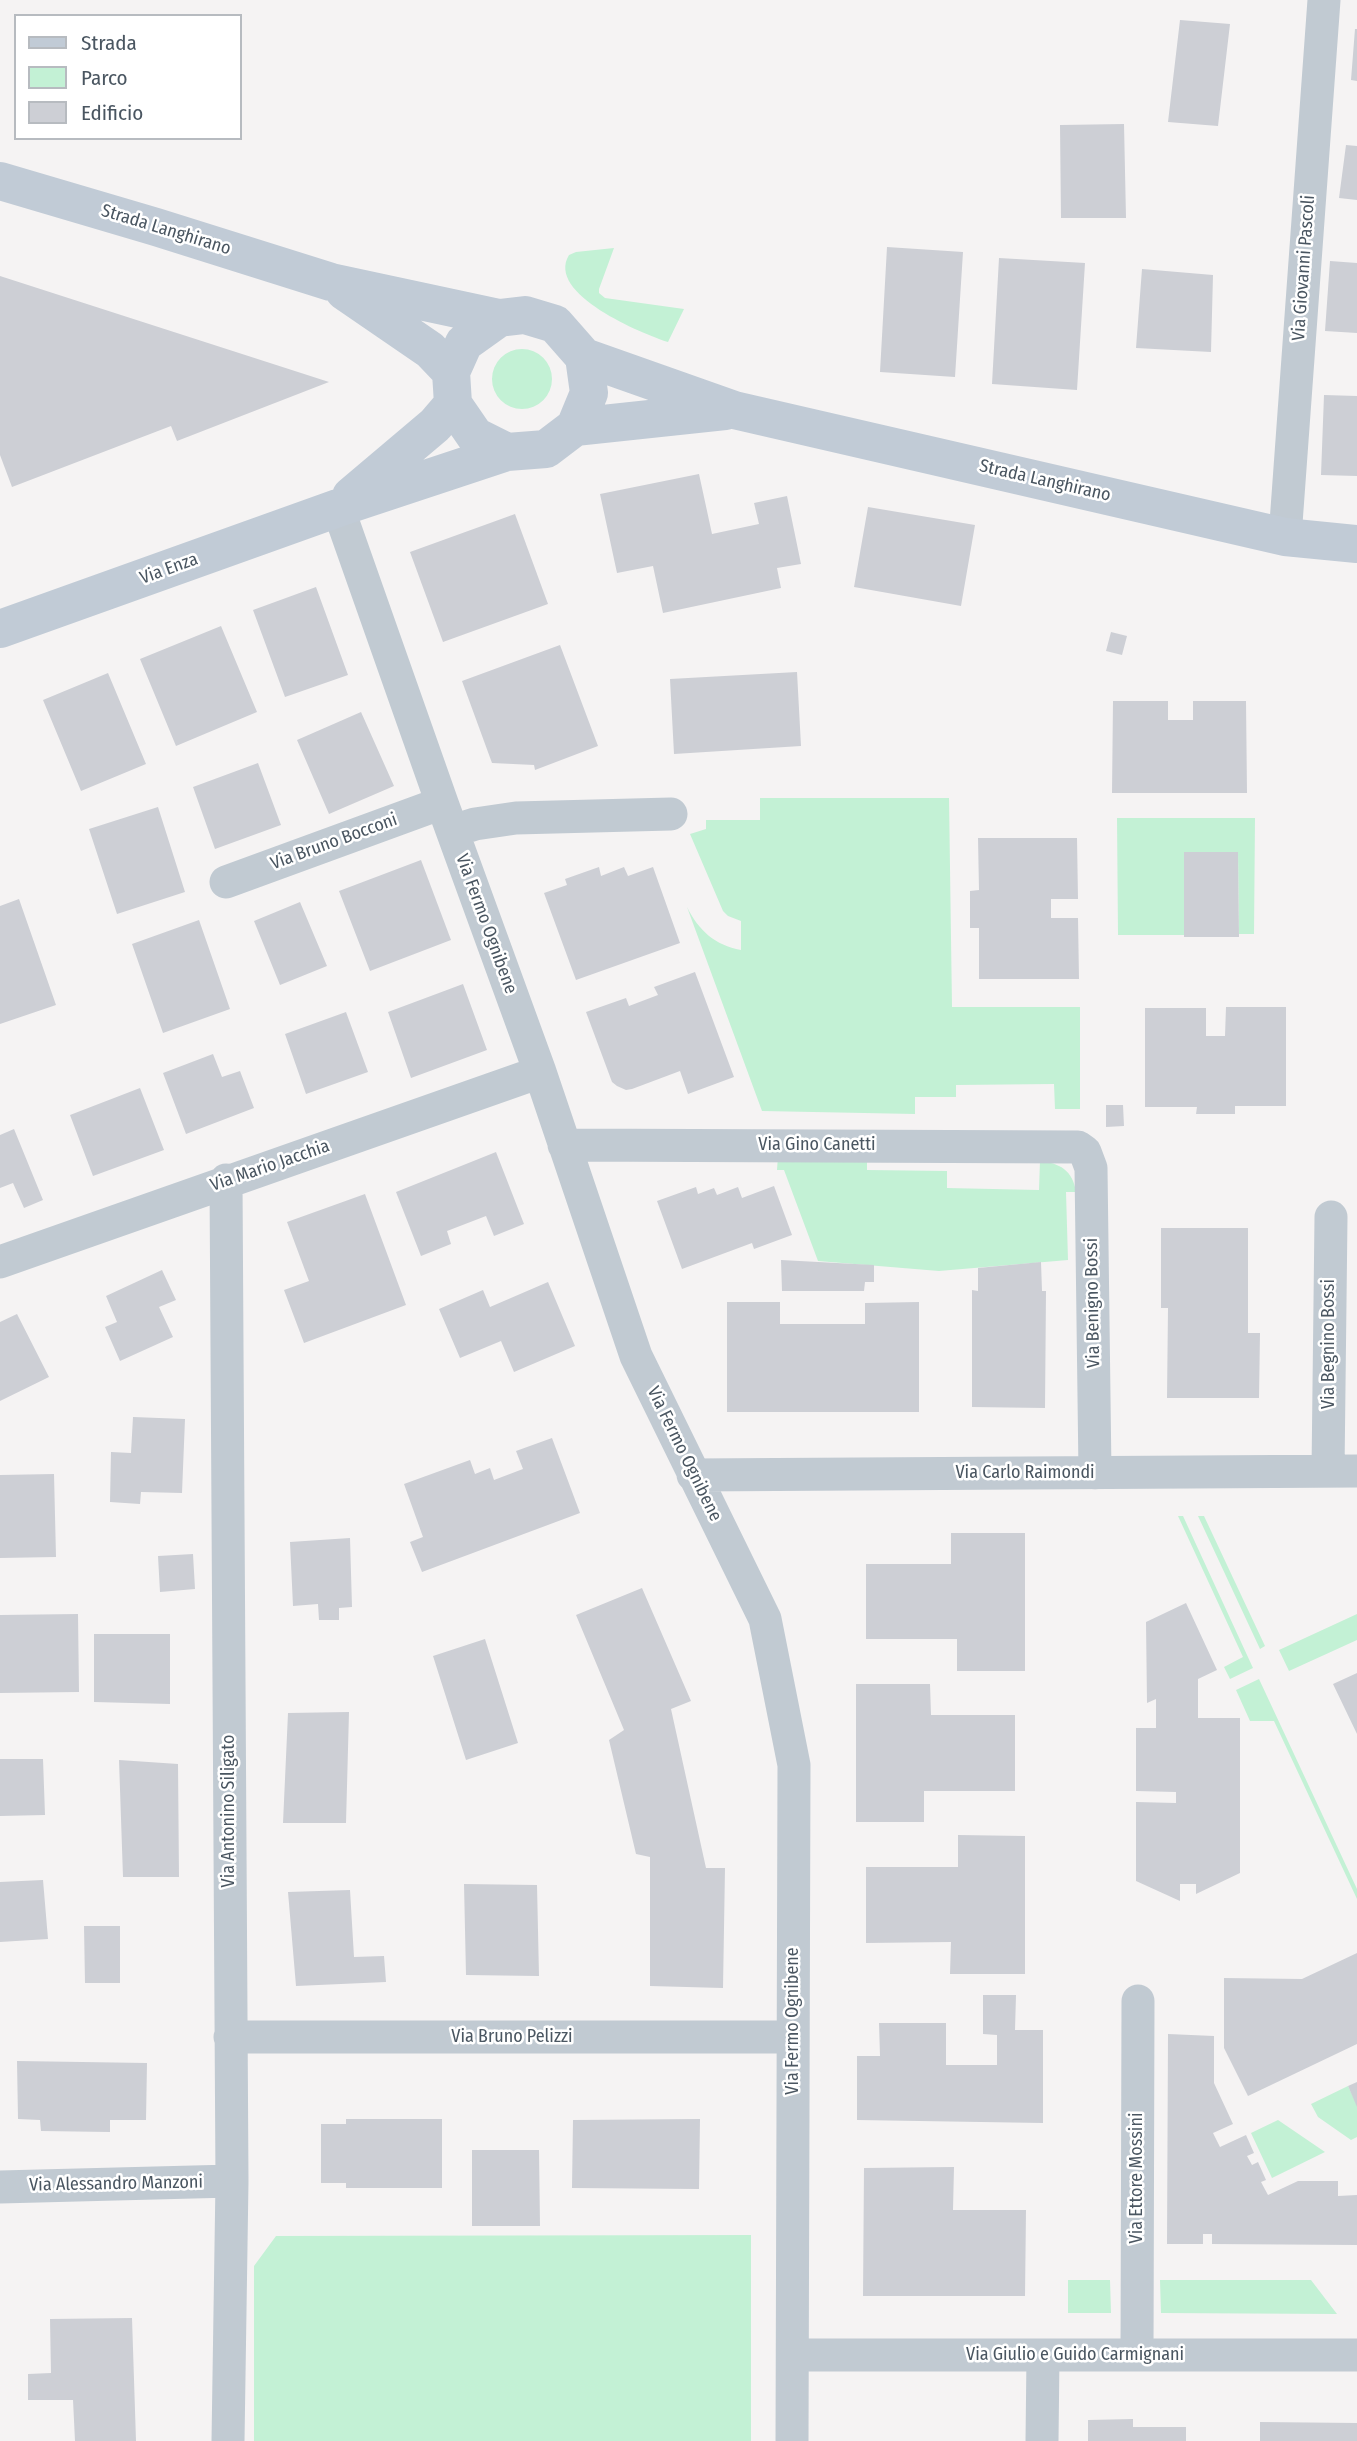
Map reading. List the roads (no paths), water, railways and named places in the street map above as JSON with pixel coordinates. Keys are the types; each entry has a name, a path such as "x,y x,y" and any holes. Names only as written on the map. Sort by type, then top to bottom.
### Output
{"street":[{"name":"Via Giovanni Pascoli","path":"1285,537 1324,0"},
{"name":"Strada Langhirano","path":"0,181 331,282 499,318 525,315 555,324 584,357 734,410 1285,537 1357,544"},
{"name":"Strada Langhirano","path":"331,282 430,351 452,388 475,436 508,452"},
{"path":"452,388 464,343 499,318"},
{"path":"508,452 546,449 575,427 589,393 584,357"},
{"name":"Via Enza","path":"338,508 435,425 452,388"},
{"name":"Strada Langhirano","path":"575,427 734,410"},
{"name":"Via Enza","path":"0,629 338,508 508,452"},
{"name":"Via Fermo Ognibene","path":"338,508 540,1072 636,1356 765,1619 794,1765 792,2441"},
{"name":"Via Bruno Bocconi","path":"226,882 447,817 475,824 516,818 671,814"},
{"name":"Via Mario Jacchia","path":"0,1262 540,1072"},
{"name":"Via Gino Canetti","path":"564,1145 1069,1146"},
{"name":"Via Benigno Bossi","path":"1069,1146 1078,1147 1085,1153 1091,1168 1095,1472"},
{"name":"Via Antonino Siligato","path":"226,1181 232,2181 228,2441"},
{"name":"Via Begnino Bossi","path":"1331,1217 1343,1471"},
{"name":"Via Carlo Raimondi","path":"693,1475 1343,1471"},
{"name":"Via Ettore Mossini","path":"1137,2355 1138,2001"},
{"name":"Via Bruno Pelizzi","path":"230,2037 793,2037"},
{"name":"Via Alessandro Manzoni","path":"0,2187 232,2181"},
{"name":"Via Giulio e Guido Carmignani","path":"793,2355 1357,2355"},
{"path":"1042,2441 1043,2356"}]}
